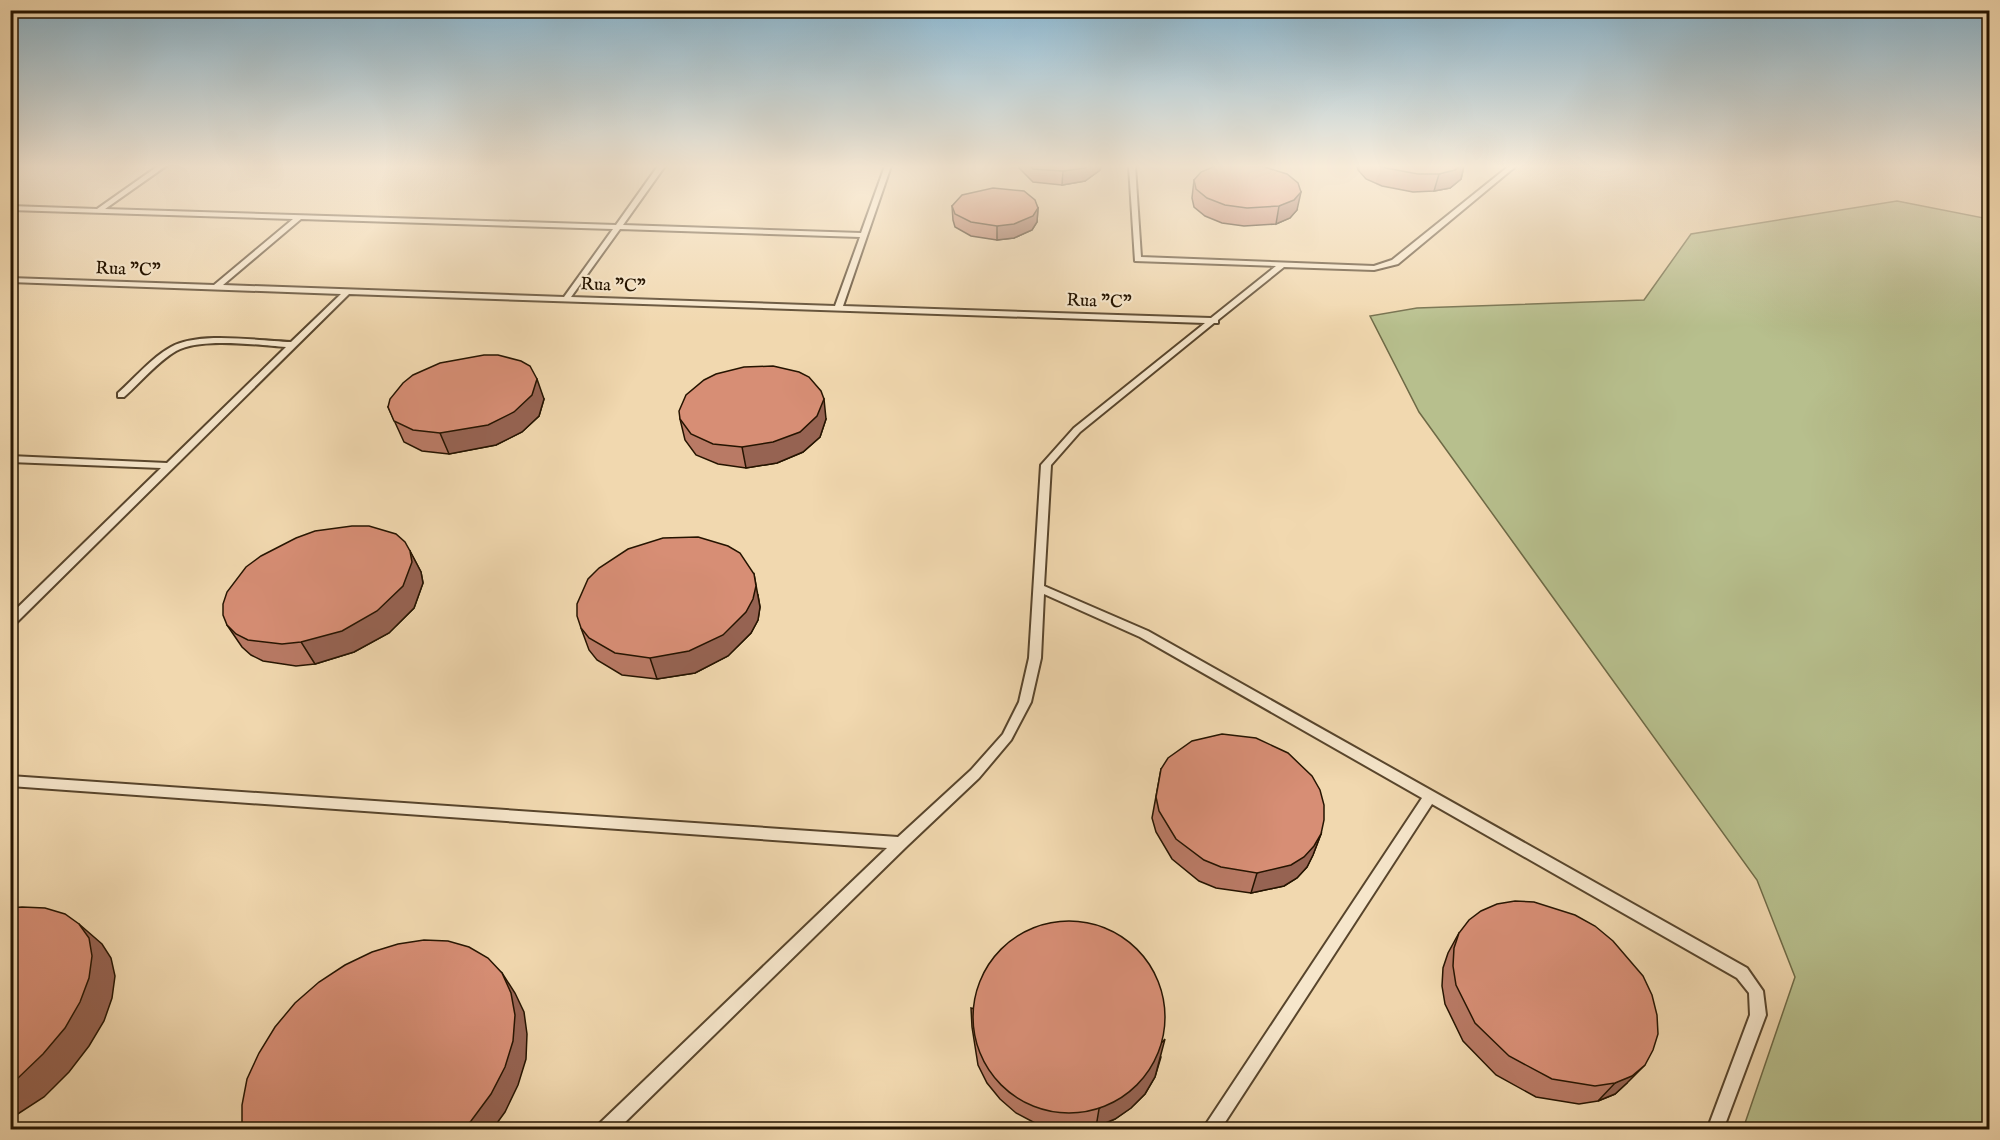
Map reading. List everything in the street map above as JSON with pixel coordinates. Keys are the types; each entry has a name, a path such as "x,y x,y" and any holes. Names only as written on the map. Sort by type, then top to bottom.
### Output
{"lane":[{"path":"215,288 297,219"},
{"path":"370,219 864,235"},
{"path":"565,300 624,219"},
{"path":"838,309 869,219"},
{"path":"1135,219 1138,259 1374,268 1390,265 1447,219"},
{"path":"605,1130 975,774 1013,727 1025,702 1032,674 1040,588 1046,465 1077,430 1282,265"},
{"name":"Rua \"C\"","path":"10,280 1215,321"},
{"path":"10,622 346,293"},
{"path":"121,395 175,348 188,343 203,341 294,345"},
{"path":"10,459 170,466"},
{"path":"1040,588 1144,634 1742,973 1756,992 1758,1015 1715,1130"},
{"path":"10,781 901,843"},
{"path":"1210,1130 1430,797"}],"green space":[{"path":"1783,219 1989,219 1989,1129 1743,1129 1795,977 1757,880 1419,412 1370,316 1417,308 1644,300 1691,234"}],"building":[{"path":"965,219 1025,219 1014,224 997,226"},
{"path":"484,355 498,355 521,361 530,366 537,379 532,395 514,412 488,425 440,433 413,430 394,421 388,407 390,399 413,375 440,363"},
{"path":"773,366 799,372 809,377 821,391 824,399 817,416 800,432 773,442 742,447 713,444 691,434 680,419 679,411 686,395 704,380 716,374 744,367"},
{"path":"369,526 396,534 405,542 410,551 412,562 403,586 377,611 342,631 301,642 282,644 248,640 236,634 227,625 223,615 223,604 227,592 246,567 261,556 296,538 315,531"},
{"path":"698,537 728,546 740,553 754,574 756,586 753,599 746,612 723,635 689,651 650,658 615,653 589,638 581,628 577,616 577,604 588,579 599,568 628,549 663,538"},
{"path":"1222,734 1256,738 1288,753 1312,776 1320,790 1324,805 1321,834 1304,857 1291,865 1257,873 1221,867 1204,860 1176,839 1159,811 1156,797 1161,769 1168,758 1192,741"},
{"path":"1515,901 1534,902 1575,915 1595,926 1613,941 1643,976 1652,995 1657,1015 1658,1034 1645,1065 1632,1076 1615,1083 1595,1086 1552,1079 1509,1056 1475,1023 1456,985 1453,966 1454,948 1459,933 1469,920 1481,911 1497,904"},
{"path":"10,908 45,908 65,914 79,924 89,938 92,956 89,978 80,1002 65,1028 43,1054 10,1083"},
{"path":"1060,921 1078,921 1106,928 1137,949 1158,980 1165,1017 1158,1054 1137,1085 1106,1106 1078,1113 1060,1113 1024,1102 995,1078 984,1062 977,1045 973,1026 973,1008 984,972 1008,943 1024,932 1041,925"},
{"path":"424,940 448,941 469,947 488,958 502,973 511,993 515,1015 513,1041 505,1067 491,1094 463,1130 242,1130 242,1105 247,1079 275,1027 295,1003 319,982 345,965 372,952 398,944"}]}
